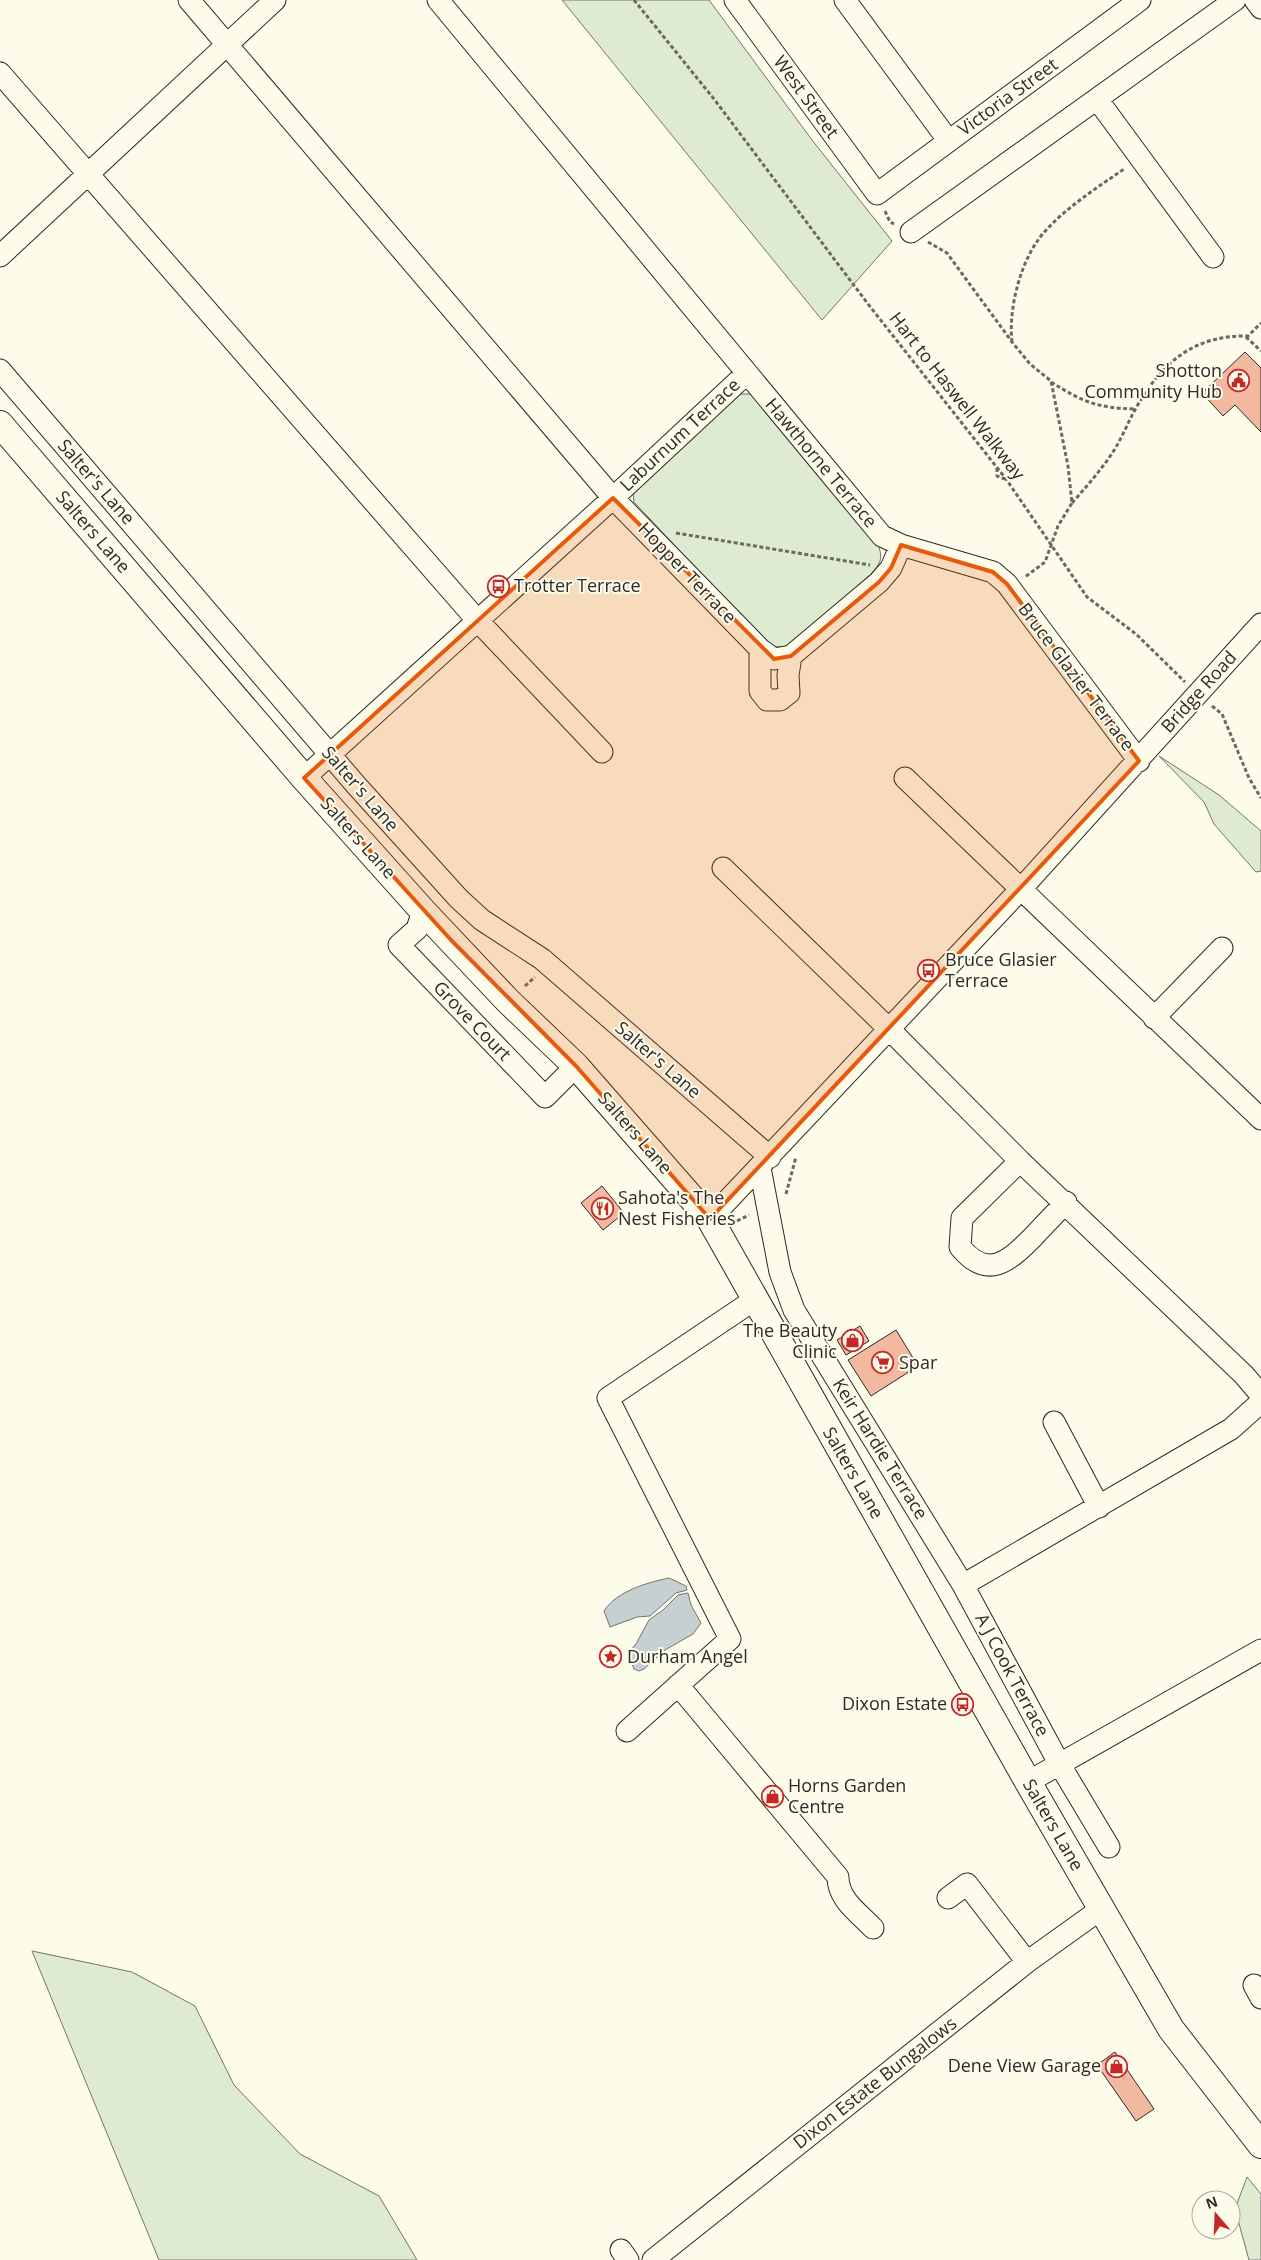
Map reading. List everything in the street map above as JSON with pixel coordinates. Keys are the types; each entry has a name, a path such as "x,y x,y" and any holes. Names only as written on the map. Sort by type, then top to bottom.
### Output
{"main road":[{"name":"Salters Lane","path":"0,424 304,778 423,911 508,1001 576,1066 710,1219 754,1300 1028,1782 1171,2028 1261,2145"}],"street":[{"name":"Hopper Terrace","path":"189,0 613,498 760,649 774,659 791,656"},
{"path":"0,256 275,0"},
{"name":"Hawthorne Terrace","path":"438,0 882,536 902,545 993,572 1010,589"},
{"name":"West Street","path":"736,0 877,194"},
{"path":"845,0 948,140"},
{"name":"Victoria Street","path":"877,194 1140,0"},
{"path":"911,232 1234,0"},
{"path":"1255,0 1261,8"},
{"path":"0,73 477,620 602,752"},
{"path":"1097,99 1213,257"},
{"name":"Salter's Lane","path":"0,370 330,755 459,899 482,920 542,959 765,1162"},
{"name":"Laburnum Terrace","path":"304,778 613,498 747,373"},
{"path":"760,649 760,691 767,700 780,700 789,693 788,675 791,656 879,582 891,568 902,545"},
{"name":"Bruce Glazier Terrace","path":"710,1219 796,1130 1020,890 1138,760 1010,589"},
{"name":"Bridge Road","path":"1138,760 1261,624"},
{"path":"905,778 1261,1119"},
{"path":"723,868 889,1029 1020,1161 1066,1202 1244,1375 1261,1395"},
{"name":"Grove Court","path":"423,911 417,930 399,945 545,1097 576,1066"},
{"path":"1154,1018 1222,948"},
{"path":"1020,1161 962,1218 960,1247 968,1257 978,1263 1002,1264 1015,1255 1066,1202"},
{"name":"Keir Hardie Terrace","path":"765,1162 767,1205 780,1272 794,1310 964,1585"},
{"path":"627,1731 730,1639 608,1398 754,1300"},
{"path":"964,1585 1231,1430 1261,1402"},
{"path":"1054,1422 1099,1507"},
{"name":"A J Cook Terrace","path":"964,1585 1060,1765"},
{"path":"1028,1782 1261,1650"},
{"path":"678,1685 838,1877 838,1888 843,1898 873,1928"},
{"path":"1060,1765 1109,1847"},
{"path":"948,1898 967,1884 1027,1962"},
{"name":"Dixon Estate Bungalows","path":"653,2260 1027,1962 1101,1910"}],"path":[{"name":"Hart to Haswell Walkway","path":"634,0 714,99 868,304 997,467 1087,597 1136,634 1197,694 1222,714 1249,778 1261,798"},
{"path":"1012,342 1010,329 1020,276 1046,229 1072,206 1140,157"},
{"path":"877,194 890,222 947,253 1030,364 1078,399 1107,408 1135,409"},
{"path":"1010,589 1045,562 1058,526 1072,503 1096,477 1146,392 1180,353 1214,338 1246,336 1261,324"},
{"path":"1246,336 1261,352"},
{"path":"1051,381 1068,466 1072,503"},
{"path":"643,528 891,568"},
{"path":"767,1205 786,1197 797,1154 796,1130"}],"highlighted area":[{"path":"613,498 774,659 791,656 879,582 891,568 901,545 993,572 1007,584 1139,761 710,1219 576,1066 451,940 304,778"}],"green space":[{"path":"562,0 709,0 812,140 892,241 822,320"},
{"path":"738,394 751,394 879,547 881,555 877,567 871,574 790,645 780,647 773,646 759,635 634,502 633,492"},
{"path":"1159,756 1219,795 1261,831 1261,871 1256,872 1214,824 1204,802"},
{"path":"32,1951 132,1972 195,2006 234,2085 300,2154 379,2196 417,2260 159,2260"},
{"path":"1247,2177 1261,2194 1261,2260 1249,2260 1241,2231 1241,2193"}],"shaded area":[{"path":"669,1578 686,1586 687,1590 676,1593 650,1616 637,1617 610,1627 604,1611 616,1598 642,1585"},
{"path":"688,1593 691,1605 701,1623 693,1634 665,1650 644,1669 639,1671 634,1669 628,1653 636,1644 649,1620 663,1610 678,1595"}],"building":[{"name":"Shotton Community Hub","path":"1245,352 1261,368 1261,432 1235,405 1223,416 1202,393"},
{"name":"Sahota's The Nest Fisheries","path":"602,1186 624,1213 603,1230 581,1203"},
{"name":"The Beauty Clinic","path":"860,1326 869,1341 846,1355 837,1340"},
{"name":"Spar","path":"896,1330 918,1366 871,1396 848,1360"},
{"path":"1115,2052 1154,2109 1136,2121 1097,2065"}],"place":[{"name":"Shotton Community Hub","path":"1238,381"},
{"name":"Trotter Terrace","path":"498,586"},
{"name":"Bruce Glasier Terrace","path":"929,970"},
{"name":"Sahota's The Nest Fisheries","path":"602,1208"},
{"name":"The Beauty Clinic","path":"853,1341"},
{"name":"Spar","path":"883,1363"},
{"name":"Durham Angel","path":"611,1657"},
{"name":"Dixon Estate","path":"963,1704"},
{"name":"Horns Garden Centre","path":"772,1796"},
{"name":"Dene View Garage","path":"1117,2066"}]}
